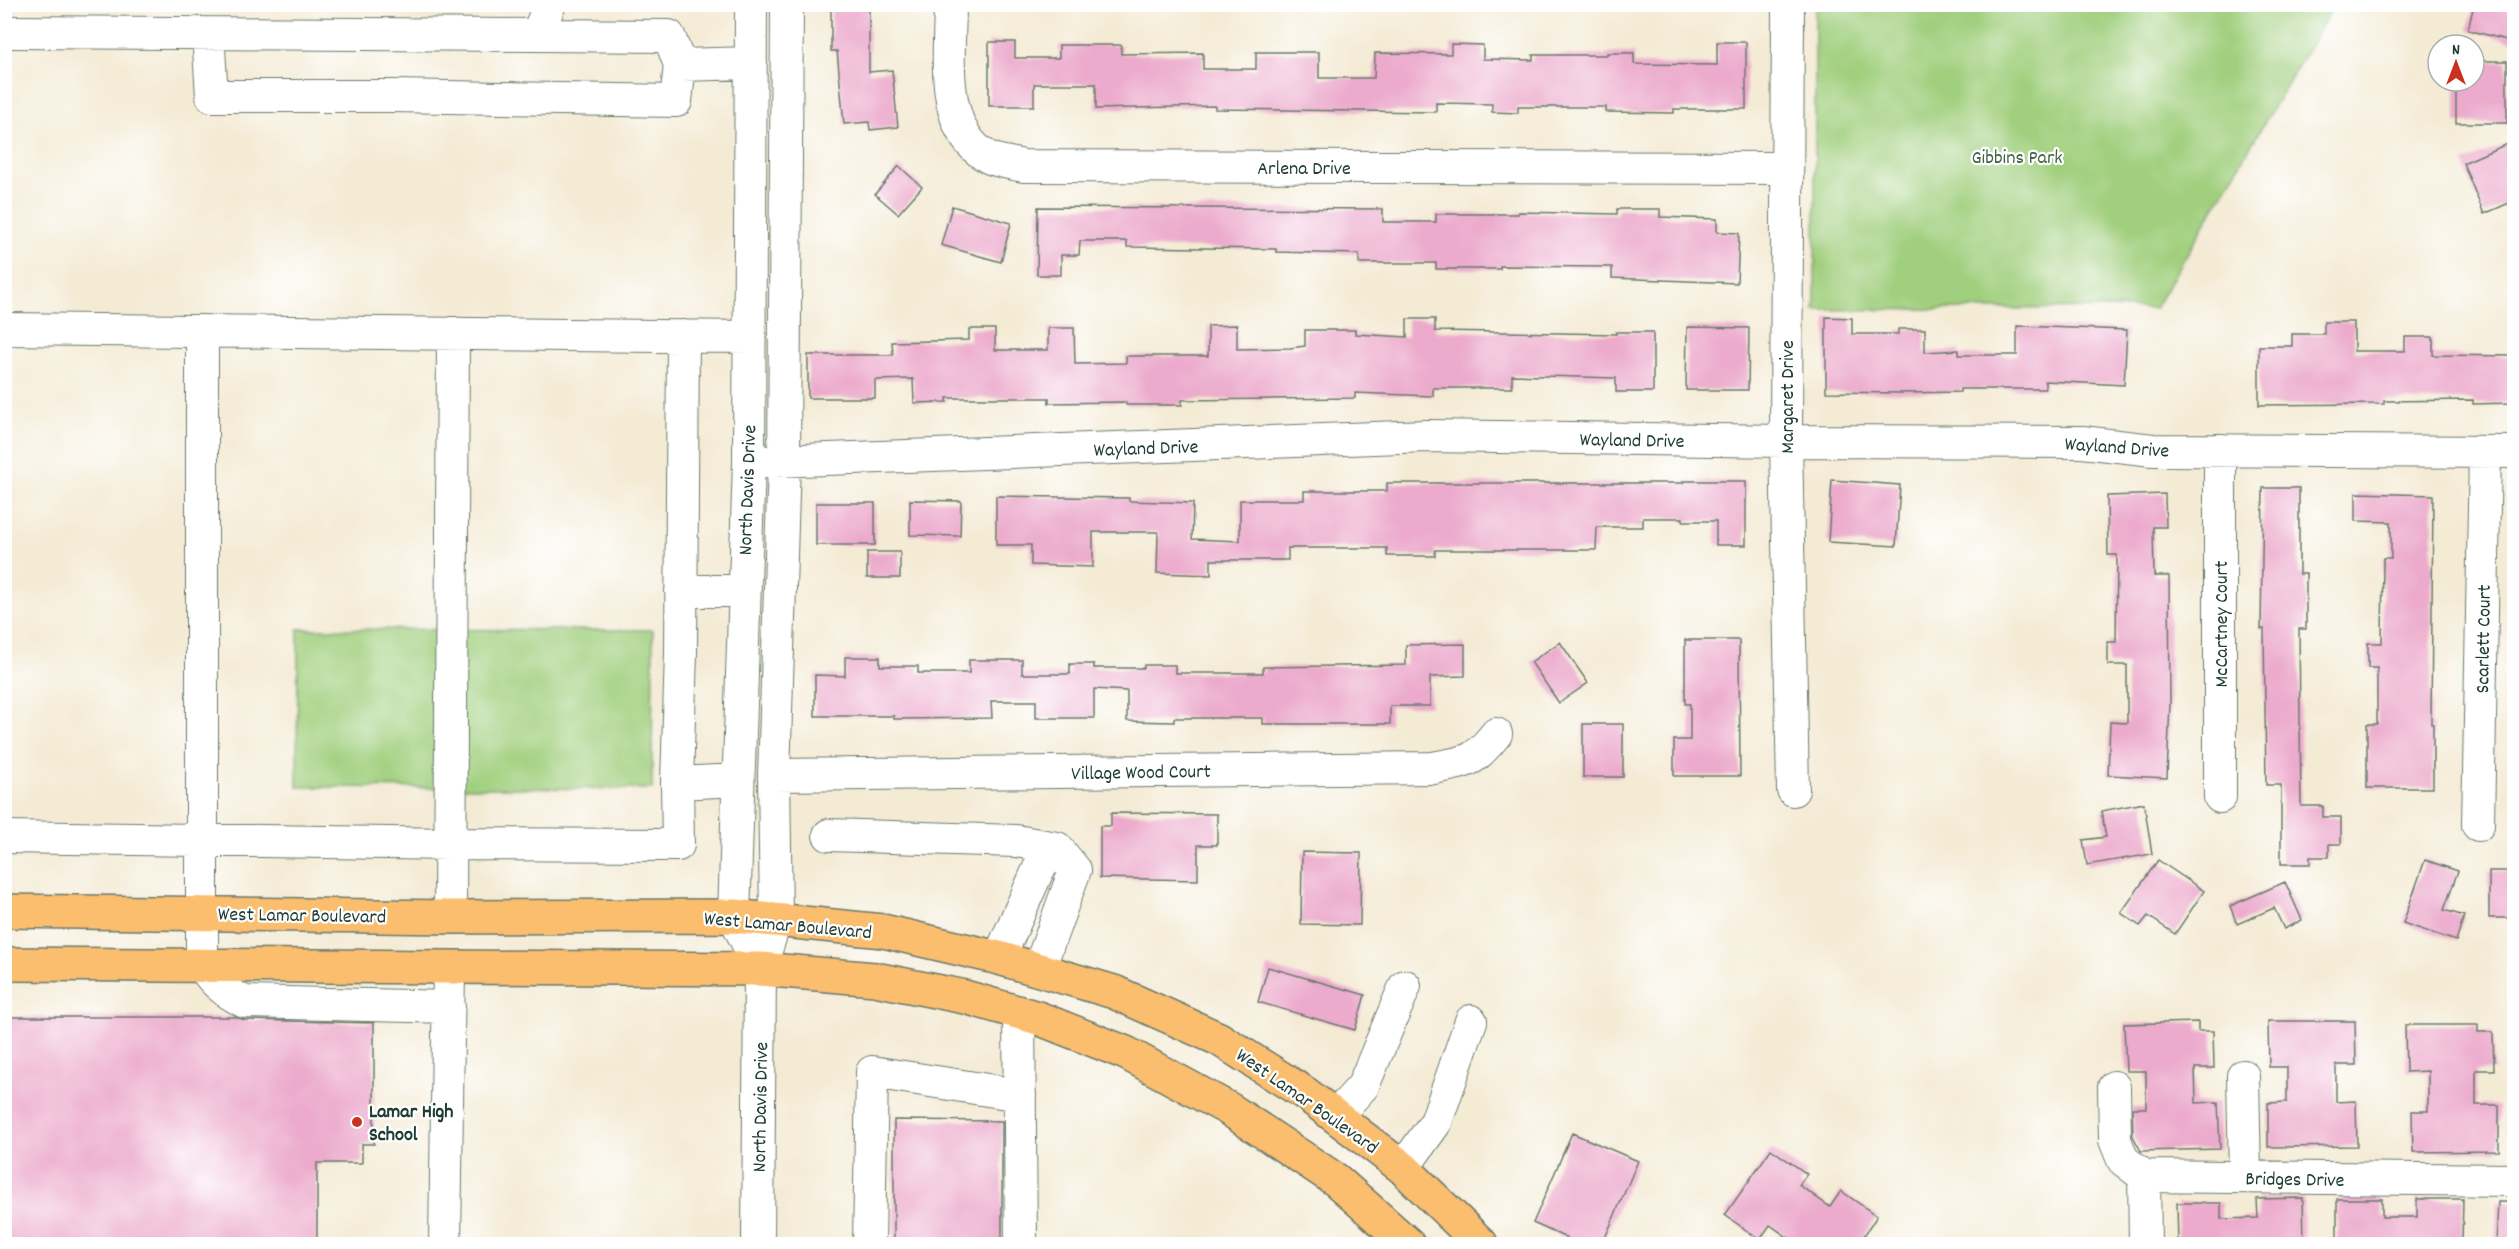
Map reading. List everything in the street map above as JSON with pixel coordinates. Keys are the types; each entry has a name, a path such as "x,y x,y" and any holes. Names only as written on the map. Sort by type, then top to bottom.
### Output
{"main road":[{"name":"West Lamar Boulevard","path":"4,911 450,917 734,916 883,932 999,958 1114,992 1219,1039 1306,1094 1403,1168 1481,1245"},
{"path":"4,964 760,969 875,979 965,997 1019,1012 1126,1053 1229,1109 1336,1180 1408,1245"}],"street":[{"path":"537,35 550,4"},
{"name":"North Davis Drive","path":"751,4 749,462 734,916 760,969"},
{"name":"North Davis Drive","path":"758,1245 760,969 776,919 774,775 784,462 787,4"},
{"name":"Arlena Drive","path":"950,4 952,110 963,135 988,157 1023,166 1787,168"},
{"name":"Margaret Drive","path":"1788,4 1786,441 1793,790"},
{"path":"4,32 669,36 680,65 676,101 392,96 212,96 208,34"},
{"path":"680,65 751,63"},
{"path":"4,329 748,337"},
{"path":"202,331 202,965 215,983 228,994 245,1002 449,1007"},
{"path":"450,917 453,333"},
{"path":"4,837 678,845 683,336"},
{"name":"Wayland Drive","path":"749,462 1426,436 2082,442 2153,450 2500,452"},
{"name":"McCartney Court","path":"2220,450 2220,797"},
{"name":"Scarlett Court","path":"2478,825 2500,452"},
{"path":"681,591 743,591"},
{"name":"Village Wood Court","path":"774,775 1433,768 1471,760 1480,754 1496,734"},
{"path":"677,783 738,780"},
{"path":"829,835 1016,841 1057,848 1075,870 1039,969"},
{"path":"999,958 1039,868 1057,848"},
{"path":"445,1245 449,967"},
{"path":"1336,1116 1363,1086 1405,986"},
{"path":"1019,1012 1021,1245"},
{"path":"1403,1168 1436,1122 1472,1021"},
{"path":"869,1245 872,1072 1020,1095"},
{"path":"2243,1076 2245,1177"},
{"path":"2114,1087 2115,1140 2123,1160 2144,1176 2145,1245"},
{"name":"Bridges Drive","path":"2144,1176 2514,1180"}],"green space":[{"name":"Gibbins Park","path":"1815,4 2334,5 2155,308 1815,310"},
{"path":"298,629 653,630 652,789 297,787"}],"building":[{"path":"831,4 869,4 869,72 892,70 898,127 870,130 869,122 844,124 837,51 831,51"},
{"path":"2474,4 2514,4 2514,42 2468,30"},
{"path":"989,42 1015,42 1015,58 1059,58 1059,45 1121,45 1121,54 1203,53 1203,69 1256,69 1256,52 1319,52 1319,78 1374,78 1375,53 1451,54 1451,44 1483,45 1483,59 1533,60 1533,55 1634,53 1634,64 1717,65 1717,42 1746,42 1746,109 1674,109 1674,113 1606,112 1606,107 1518,107 1518,113 1492,112 1492,104 1436,103 1436,112 1215,109 1215,106 1096,109 1096,84 1034,84 1034,106 989,106"},
{"path":"2486,61 2507,61 2507,123 2456,123 2456,93 2486,93"},
{"path":"2509,143 2514,156 2514,201 2484,214 2463,163"},
{"path":"899,166 922,187 898,214 875,194"},
{"path":"952,206 1011,223 1001,262 941,245"},
{"path":"1038,207 1383,209 1383,222 1436,222 1436,214 1518,214 1518,212 1617,214 1617,209 1660,209 1660,217 1717,219 1717,232 1739,233 1737,283 1612,278 1612,267 1500,266 1500,269 1436,269 1436,263 1359,263 1359,254 1276,252 1276,249 1127,247 1127,241 1080,241 1079,255 1061,255 1061,275 1037,275"},
{"path":"1826,317 1852,318 1852,334 1898,334 1898,329 1925,329 1925,352 1959,350 1959,355 2017,355 2017,326 2127,330 2124,385 2045,381 2045,389 1960,389 1960,392 1901,393 1826,392"},
{"path":"1407,319 1435,319 1435,331 1616,334 1616,332 1653,332 1653,392 1616,392 1616,378 1512,375 1512,388 1433,388 1433,396 1355,393 1355,398 1182,400 1182,405 1126,405 1126,402 1049,403 1049,398 947,398 947,402 914,403 913,379 875,380 875,398 808,398 808,355 893,355 892,342 969,340 969,329 995,329 995,350 1048,350 1048,328 1074,328 1075,364 1126,363 1126,356 1208,356 1208,326 1237,325 1237,349 1290,348 1305,346 1305,330 1355,330 1355,334 1407,337"},
{"path":"2324,322 2354,322 2354,351 2405,351 2405,337 2433,337 2433,355 2514,356 2514,403 2473,404 2473,400 2384,401 2384,404 2259,405 2259,346 2292,346 2292,334 2324,334"},
{"path":"1687,327 1749,328 1748,390 1686,390"},
{"path":"1832,480 1900,485 1896,546 1828,542"},
{"path":"1683,481 1746,481 1746,545 1716,545 1716,521 1643,518 1643,527 1597,527 1596,550 1435,550 1435,556 1387,556 1387,548 1288,548 1288,560 1211,560 1211,575 1157,573 1158,532 1093,532 1093,567 1031,565 1031,545 996,545 996,496 1129,498 1129,501 1193,503 1192,539 1240,541 1240,500 1304,500 1304,491 1387,491 1387,483 1683,483"},
{"path":"2263,488 2299,488 2299,574 2306,574 2306,629 2299,629 2301,806 2323,806 2323,817 2341,817 2341,844 2329,844 2329,857 2310,857 2310,864 2281,864 2281,785 2266,785 2264,629 2261,629"},
{"path":"2356,493 2433,495 2431,724 2433,724 2433,788 2367,788 2367,724 2377,724 2377,668 2368,668 2368,643 2382,643 2383,558 2391,558 2391,522 2356,521"},
{"path":"2165,494 2166,527 2153,527 2154,576 2169,576 2170,702 2167,778 2108,775 2110,722 2127,723 2127,665 2108,665 2108,642 2116,642 2117,555 2108,555 2107,496"},
{"path":"910,500 961,501 960,536 910,535"},
{"path":"816,503 875,503 875,545 816,545"},
{"path":"867,552 900,552 900,578 867,578"},
{"path":"1685,640 1739,640 1740,776 1674,776 1674,740 1690,740 1690,704 1685,704"},
{"path":"1560,642 1588,683 1559,703 1531,662"},
{"path":"1465,644 1465,676 1430,677 1430,706 1390,706 1390,724 1263,724 1263,718 1174,718 1174,722 1127,721 1127,691 1094,689 1094,718 1036,718 1036,701 991,701 992,718 894,719 894,716 815,716 815,675 845,676 845,657 880,657 880,666 918,666 918,673 969,673 969,660 1022,660 1022,674 1070,674 1070,664 1094,664 1094,668 1144,668 1144,665 1175,665 1175,673 1263,673 1263,667 1406,665 1406,645"},
{"path":"1583,724 1623,724 1623,777 1583,777"},
{"path":"2144,803 2152,854 2087,865 2083,840 2106,837 2101,811"},
{"path":"1111,813 1217,814 1217,845 1198,845 1198,880 1100,878 1100,826 1111,826"},
{"path":"1302,852 1361,853 1360,925 1301,924"},
{"path":"2158,860 2204,891 2175,934 2148,916 2140,926 2121,913"},
{"path":"2425,860 2458,871 2444,910 2464,916 2456,941 2403,923"},
{"path":"2489,871 2514,871 2514,918 2489,918"},
{"path":"2285,882 2302,920 2284,929 2274,908 2237,924 2230,906"},
{"path":"1268,967 1365,995 1355,1030 1258,1002"},
{"path":"4,1017 235,1017 245,1020 374,1023 374,1144 362,1144 362,1163 317,1163 317,1245 4,1245"},
{"path":"2268,1021 2355,1021 2356,1065 2336,1065 2336,1102 2356,1101 2357,1146 2268,1147 2268,1103 2287,1102 2287,1067 2269,1067"},
{"path":"2198,1022 2198,1031 2213,1031 2214,1068 2195,1068 2196,1103 2218,1102 2220,1149 2141,1151 2133,1136 2132,1108 2146,1108 2146,1071 2126,1071 2124,1024"},
{"path":"2405,1025 2478,1025 2478,1032 2493,1032 2494,1070 2476,1070 2476,1105 2499,1105 2499,1151 2413,1152 2412,1111 2428,1111 2428,1071 2406,1072"},
{"path":"894,1120 1002,1121 1002,1245 894,1245"},
{"path":"1572,1133 1638,1161 1602,1245 1582,1245 1533,1223"},
{"path":"1771,1149 1807,1174 1799,1185 1830,1207 1841,1191 1877,1216 1858,1245 1799,1245 1770,1225 1760,1240 1725,1215"},
{"path":"2303,1198 2304,1245 2178,1245 2177,1203 2221,1203 2221,1219 2258,1218 2257,1199"},
{"path":"2337,1199 2382,1199 2382,1217 2417,1217 2417,1199 2463,1199 2462,1245 2337,1245"},
{"path":"2498,1202 2514,1202 2514,1245 2496,1245"}],"place":[{"name":"Lamar High School","path":"357,1122"}]}
